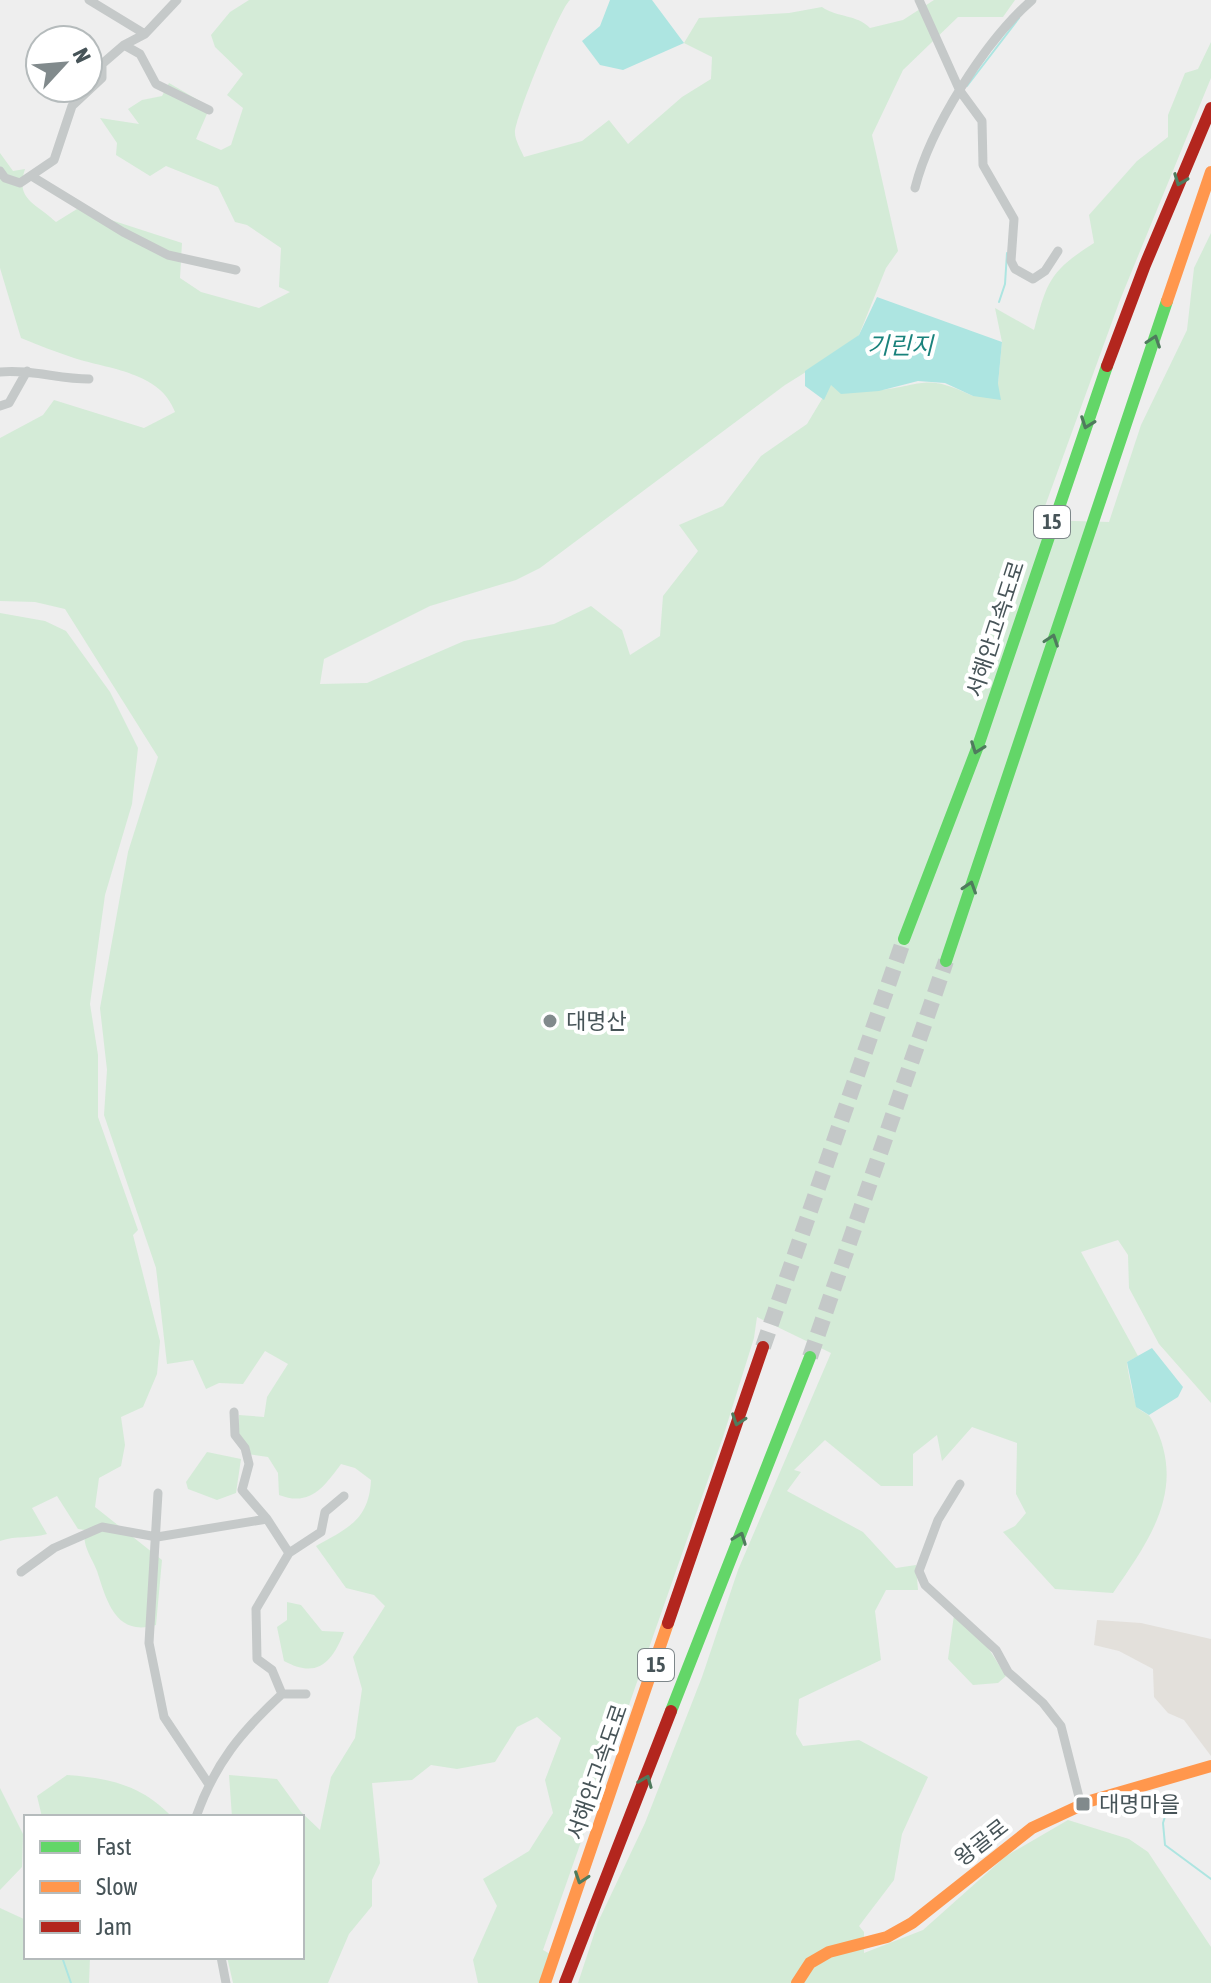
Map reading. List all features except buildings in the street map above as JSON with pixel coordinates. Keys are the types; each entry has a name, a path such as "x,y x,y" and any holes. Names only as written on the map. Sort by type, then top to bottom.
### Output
{"main road":[{"name":"서해안고속도로","path":"904,939 977,749 1067,477 1130,307 1211,108"},
{"name":"15","path":"946,961 1015,748 1211,172"},
{"name":"서해안고속도로","path":"545,1983 763,1347"},
{"name":"서해안고속도로","path":"565,1983 810,1357"},
{"name":"왕골로","path":"797,1983 810,1963 829,1952 887,1937 912,1923 1004,1847 1032,1828 1081,1805 1211,1766"}],"street":[{"path":"89,0 145,34"},
{"path":"0,171 5,178 20,183 54,160 72,106 102,78 102,64 124,45 145,34 177,0"},
{"path":"919,0 960,91 982,121 983,165 1014,219 1011,261 1015,269 1033,279 1045,271 1058,251"},
{"path":"915,188 921,163 960,91 1032,0"},
{"path":"124,45 140,54 156,84 209,110"},
{"path":"33,177 123,232 168,255 236,270"},
{"path":"0,372 27,371 58,379 89,379"},
{"path":"0,406 9,403 27,371"},
{"path":"234,1412 235,1435 245,1448 249,1464 242,1490 267,1519 289,1553"},
{"path":"960,1484 938,1520 919,1571 925,1585 996,1650 1008,1672 1043,1703 1061,1726 1081,1805"},
{"path":"158,1493 149,1643 164,1717 208,1783"},
{"path":"282,1694 272,1670 257,1659 256,1609 289,1553 321,1532 325,1512 344,1496"},
{"path":"21,1572 54,1548 102,1527 157,1537 267,1519"},
{"path":"197,1815 208,1783 240,1733 282,1694 306,1694"},
{"path":"221,1959 226,1983"}],"shaded area":[{"path":"1097,1620 1141,1623 1211,1639 1211,1756 1184,1720 1168,1713 1154,1697 1153,1669 1119,1651 1094,1645"}],"green space":[{"path":"249,0 570,0 548,42 517,124 515,136 524,157 582,141 609,120 628,144 682,97 711,79 712,57 684,43 699,18 789,13 822,7 859,20 870,28 903,20 934,0 1015,0 1003,17 958,17 903,70 872,135 898,251 886,268 859,335 846,347 785,385 540,568 516,580 430,606 324,659 320,684 367,683 464,641 554,624 591,606 622,630 630,655 660,636 663,596 698,551 679,525 723,506 761,456 807,424 831,384 875,390 927,382 973,396 998,384 1002,342 995,308 1034,330 1052,279 1068,262 1094,243 1089,215 1137,161 1168,137 1168,115 1185,73 1198,69 1211,42 1211,78 1120,300 1040,520 1109,522 1141,425 1187,330 1194,268 1211,233 1211,1403 1159,1344 1129,1288 1128,1255 1118,1240 1081,1252 1138,1356 1127,1362 1133,1394 1138,1408 1152,1420 1162,1444 1166,1490 1152,1532 1113,1593 1055,1589 1003,1532 1015,1526 1026,1513 1016,1494 1017,1443 972,1427 942,1461 937,1435 913,1454 913,1486 881,1486 825,1440 794,1470 801,1472 787,1491 863,1532 896,1568 916,1565 918,1590 886,1590 875,1611 881,1660 799,1699 796,1734 803,1746 859,1740 928,1777 902,1834 894,1880 859,1926 864,1932 864,1953 923,1930 1006,1856 1068,1820 1129,1839 1148,1852 1211,1947 1211,1983 578,1983 598,1922 645,1823 702,1677 738,1570 831,1353 757,1317 754,1338 723,1437 543,1950 552,1955 542,1983 478,1983 473,1960 497,1906 483,1879 529,1851 553,1813 545,1780 561,1738 537,1717 517,1727 495,1762 457,1769 431,1765 412,1780 372,1783 380,1863 372,1880 372,1906 349,1934 328,1983 233,1983 227,1959 304,1959 304,1815 232,1815 229,1775 277,1779 301,1812 320,1830 331,1777 355,1738 362,1689 353,1657 385,1606 374,1595 346,1588 316,1546 347,1528 361,1514 371,1480 355,1468 341,1464 315,1493 308,1497 290,1498 279,1495 278,1473 268,1457 248,1454 239,1435 239,1415 264,1417 267,1397 288,1364 265,1351 243,1384 219,1383 206,1389 193,1360 167,1364 156,1268 104,1115 107,1070 100,1008 128,852 158,757 65,609 35,602 0,601 0,438 43,415 54,400 144,428 175,412 168,399 146,380 21,338 0,268 0,153 13,171 25,169 25,194 56,222 77,209 182,243 180,278 201,292 259,308 290,292 279,287 281,248 247,225 235,222 218,187 166,166 150,176 116,155 117,143 100,118 139,124 128,109 142,100 162,96 169,83 210,107 196,139 221,150 231,145 243,108 227,95 243,74 215,47 211,35 230,12"},
{"path":"0,613 45,621 66,631 110,692 138,748 132,804 105,895 90,1004 98,1055 98,1117 138,1230 133,1235 160,1341 157,1374 143,1407 121,1417 125,1445 121,1466 99,1478 95,1507 162,1560 156,1625 131,1626 115,1614 88,1551 85,1530 78,1529 57,1496 32,1508 47,1534 0,1541"},
{"path":"207,1452 241,1459 236,1493 217,1500 188,1489 186,1482"},
{"path":"287,1602 301,1605 322,1631 344,1632 334,1652 322,1665 306,1668 284,1661 277,1627 287,1620"},
{"path":"954,1615 987,1646 1006,1676 998,1683 973,1685 948,1659"},
{"path":"67,1775 97,1778 137,1790 170,1815 42,1815 37,1796"},
{"path":"0,1788 23,1834 22,1867 0,1890"},
{"path":"0,1908 24,1919 24,1959 90,1959 89,1983 0,1983"}],"water":[{"path":"610,0 652,0 684,43 623,70 600,65 582,41 600,26"},
{"name":"기린지","path":"877,297 1002,342 998,384 1001,400 973,396 945,383 918,381 879,391 841,394 831,385 824,400 805,386 805,371 859,335"},
{"path":"1152,1348 1183,1387 1178,1397 1149,1415 1136,1407 1127,1362"}],"waterway":[{"path":"967,86 1019,18"},
{"path":"999,302 1005,284 1007,253"},
{"path":"1171,1797 1163,1823 1165,1845 1211,1879"},
{"path":"63,1959 71,1983"}],"tunnel":[{"path":"763,1347 904,939"},
{"path":"810,1357 946,961"}],"traffic: fast":[{"path":"946,961 1167,301"},
{"path":"904,939 978,746 1107,366"},
{"path":"671,1711 810,1357"}],"traffic: slow":[{"path":"1167,301 1211,172"},
{"path":"545,1983 668,1623"},
{"path":"797,1983 810,1963 829,1952 887,1937 912,1923 1032,1828 1090,1801 1211,1766"}],"traffic: jam":[{"path":"1107,366 1145,265 1211,108"},
{"path":"668,1623 763,1347"},
{"path":"565,1983 671,1711"}],"place":[{"name":"대명산","path":"550,1021"},
{"name":"대명마을","path":"1083,1804"}]}
